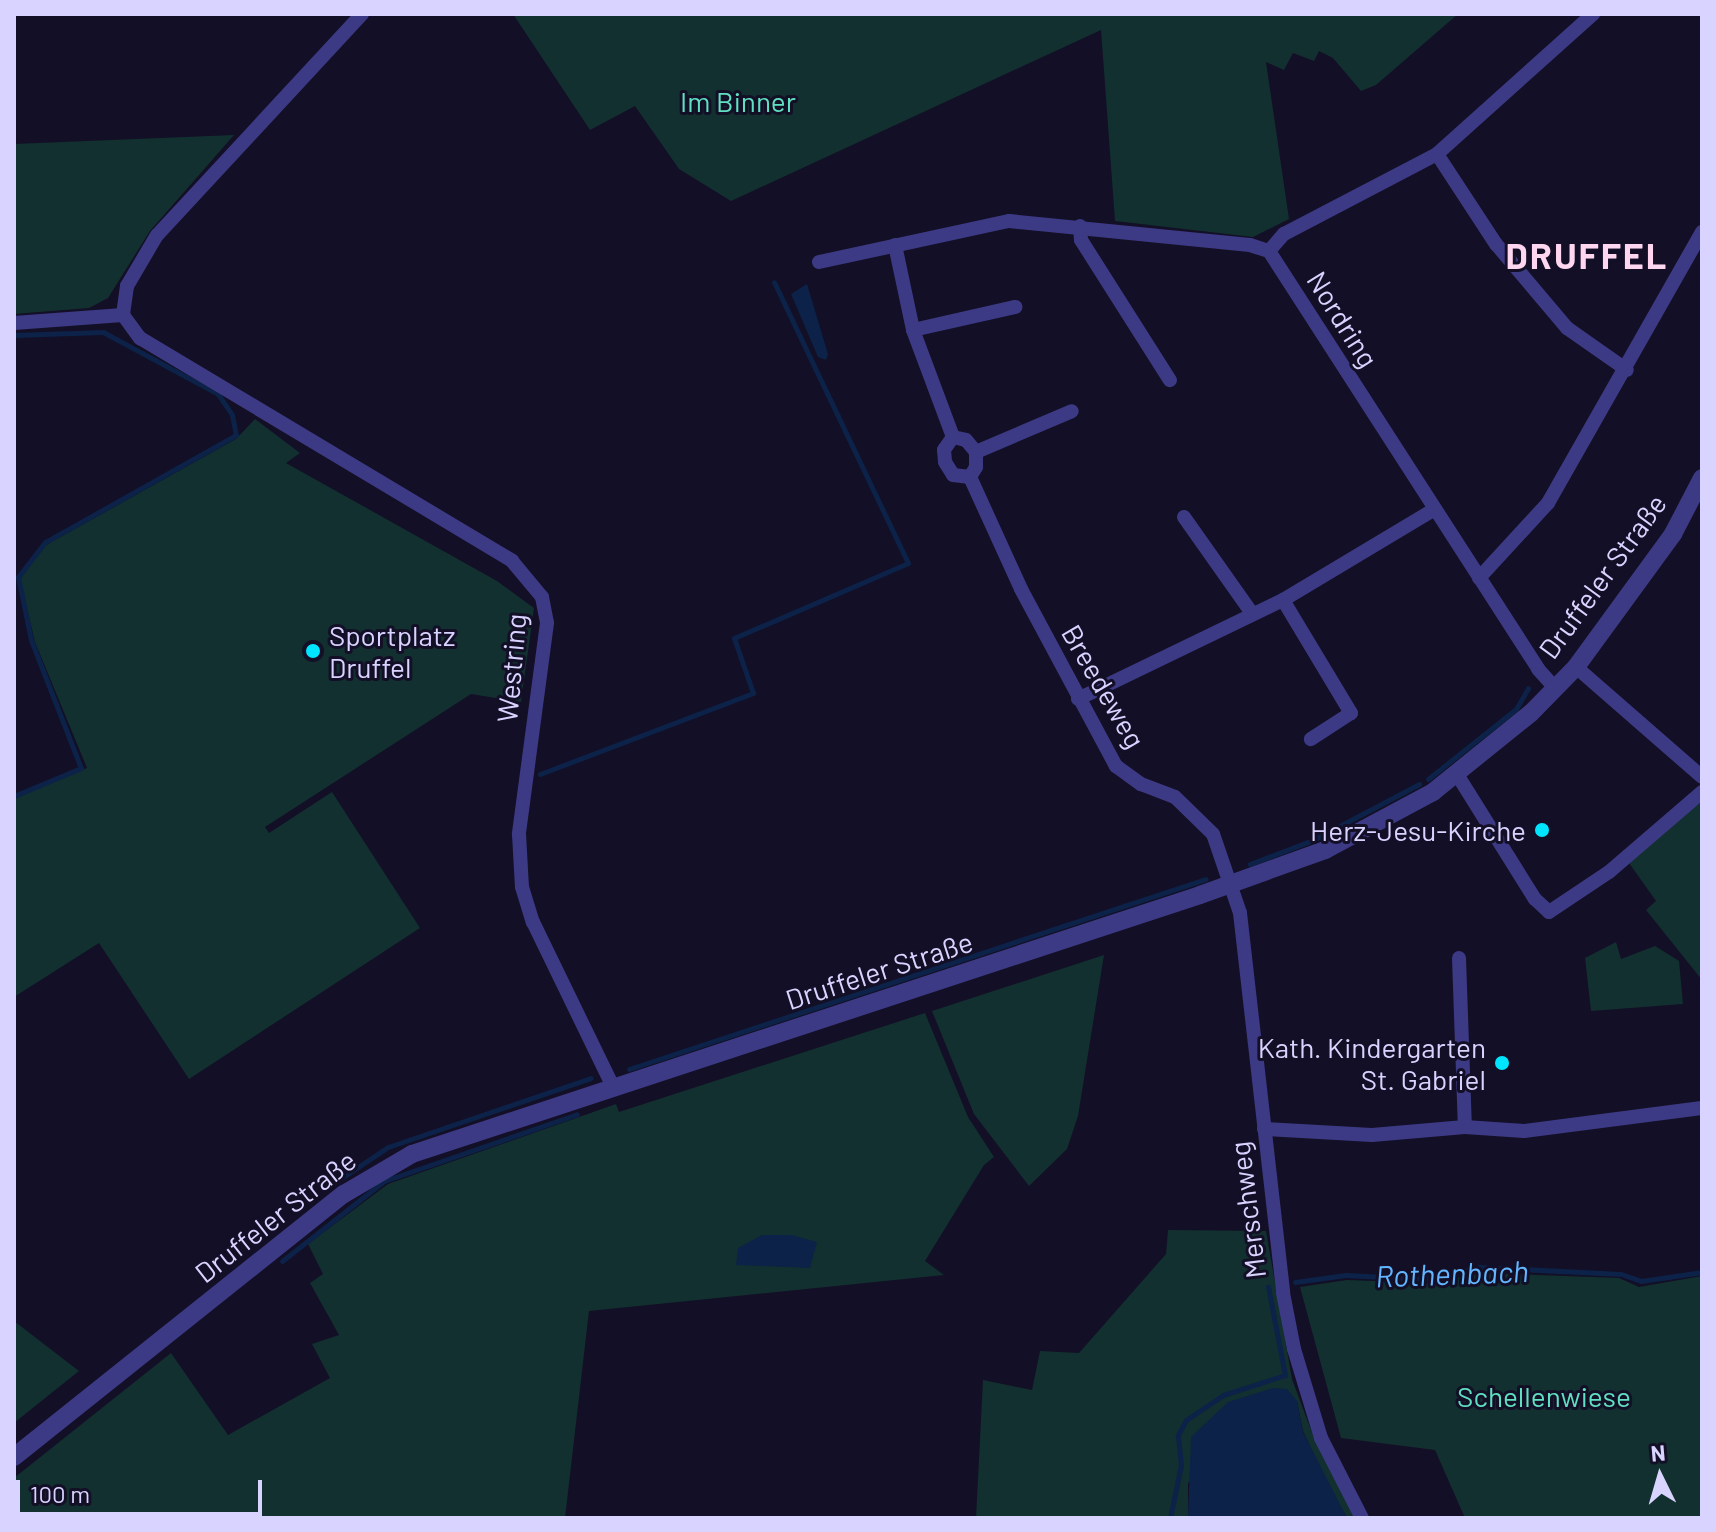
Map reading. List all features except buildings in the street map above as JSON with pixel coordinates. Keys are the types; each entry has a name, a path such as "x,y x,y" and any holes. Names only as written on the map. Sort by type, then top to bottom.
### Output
{"street":[{"path":"14,323 123,315 127,286 157,235 362,14"},
{"path":"819,262 1009,221 1080,226 1269,251 1284,234 1437,154 1593,14"},
{"path":"1437,154 1496,244 1567,328 1627,370"},
{"path":"1080,226 1081,240 1170,380"},
{"path":"1479,578 1548,503 1627,370 1702,232"},
{"name":"Breedeweg","path":"895,245 913,330 953,437 944,450 945,462 953,475 970,477 1078,699 1116,766 1195,811 1213,834 1231,884"},
{"name":"Nordring","path":"1269,251 1479,578 1555,688"},
{"path":"913,330 1015,307"},
{"name":"Westring","path":"123,315 140,338 512,561 542,597 545,648 519,834 522,887 533,922 613,1087"},
{"path":"976,452 1072,411"},
{"path":"953,437 966,440 976,452"},
{"path":"970,477 976,452"},
{"name":"Druffeler Straße","path":"14,1457 377,1171 412,1154 1231,884 1325,850 1458,776 1576,667 1673,534 1702,478"},
{"path":"1078,699 1251,612 1283,600 1435,509"},
{"path":"1184,517 1251,612"},
{"path":"1283,600 1351,713 1311,739"},
{"path":"1576,667 1702,777"},
{"path":"1458,776 1542,909 1549,912 1558,911 1609,872 1702,792"},
{"name":"Merschweg","path":"1231,884 1240,913 1264,1129 1294,1349 1321,1438 1362,1518"},
{"path":"1459,958 1465,1127"},
{"path":"1264,1129 1372,1135 1465,1127 1524,1131 1702,1108"}],"green space":[{"name":"Im Binner","path":"513,14 1458,14 1376,85 1361,91 1333,58 1319,51 1314,61 1293,53 1284,70 1266,62 1289,219 1253,237 1115,221 1101,30 731,201 679,169 635,106 590,130"},
{"path":"234,135 150,231 108,298 89,308 14,314 14,144"},
{"path":"255,419 300,453 286,463 497,581 534,608 521,702 471,694 265,827 269,833 332,792 420,928 189,1079 99,943 14,997 14,798 87,768 35,642 20,579 46,545 236,439"},
{"path":"1702,800 1702,980 1646,910 1656,901 1629,863"},
{"path":"1616,942 1621,959 1655,946 1679,961 1683,1004 1591,1011 1585,958"},
{"path":"1104,955 1078,1116 1067,1149 1029,1186 974,1114 932,1011"},
{"path":"925,1013 968,1117 994,1157 984,1165 925,1261 944,1275 589,1311 565,1518 14,1518 14,1478 171,1353 228,1435 330,1378 312,1344 339,1335 310,1283 323,1274 308,1244 388,1184 616,1104 619,1112"},
{"path":"1168,1230 1266,1231 1292,1379 1314,1438 1358,1518 1347,1518 1328,1484 1303,1431 1297,1401 1188,1483 1188,1518 976,1518 983,1380 1032,1390 1040,1351 1079,1353 1166,1254"},
{"name":"Schellenwiese","path":"1485,1273 1619,1278 1639,1287 1702,1276 1702,1518 1465,1518 1435,1450 1341,1438 1300,1287 1347,1280 1426,1283"},
{"path":"14,1321 79,1371 14,1423"}],"water":[{"path":"807,284 828,354 826,360 818,357 791,294"},
{"path":"762,1235 792,1235 817,1242 810,1268 736,1265 738,1248"},
{"path":"1273,1388 1287,1389 1297,1401 1303,1432 1347,1518 1188,1518 1191,1437 1228,1402"}],"waterway":[{"path":"540,774 753,693 734,638 908,563 774,282"},
{"path":"14,335 103,332 218,394 232,415 236,435 45,542 18,577 31,640 81,768 14,796"},
{"path":"1428,779 1516,709 1528,688"},
{"path":"1250,864 1313,840 1419,784"},
{"path":"629,1069 1206,879"},
{"path":"325,1189 388,1147 591,1078"},
{"path":"282,1261 384,1181 577,1114"},
{"name":"Rothenbach","path":"1295,1282 1346,1275 1423,1279 1480,1267 1621,1274 1641,1281 1702,1272"},
{"name":"Rothenbach","path":"1170,1518 1181,1465 1178,1435 1186,1420 1223,1395 1285,1375 1268,1287"}],"place":[{"name":"Sportplatz Druffel","path":"313,651"},
{"name":"Herz-Jesu-Kirche","path":"1542,830"},
{"name":"Kath. Kindergarten St. Gabriel","path":"1502,1063"}],"district":[{"name":"DRUFFEL","path":"1587,255"}]}
